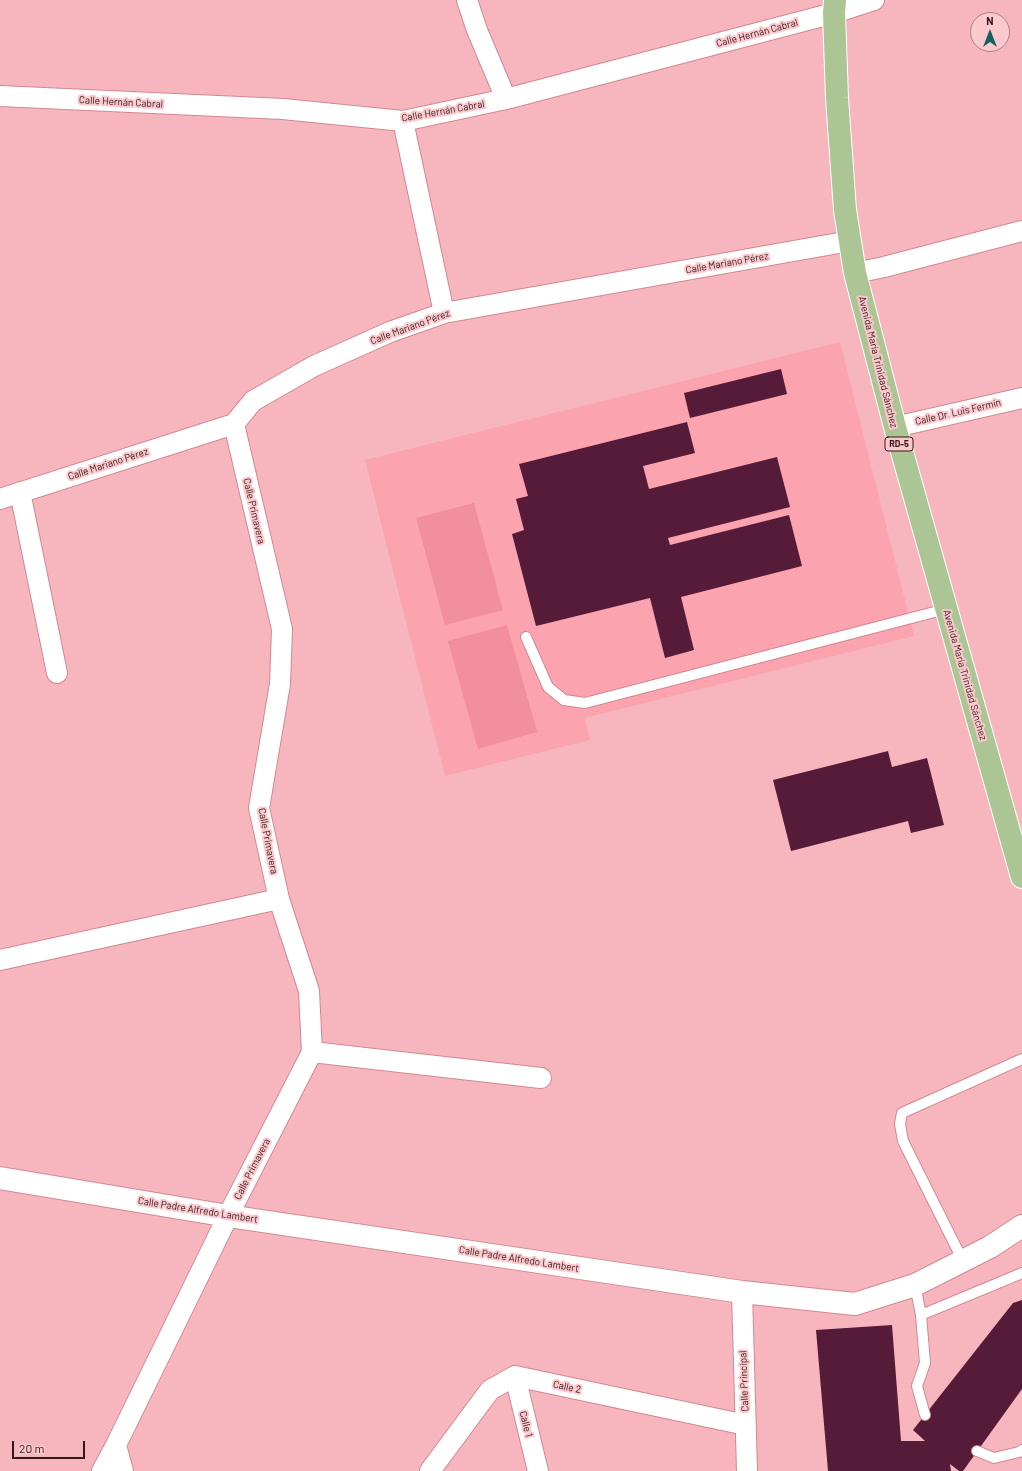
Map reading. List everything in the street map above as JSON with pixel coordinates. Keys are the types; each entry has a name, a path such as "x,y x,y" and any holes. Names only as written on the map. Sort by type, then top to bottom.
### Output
{"main road":[{"name":"Avenida María Trinidad Sánchez","path":"834,6 837,98 846,210 856,273 895,427 1022,877"}],"street":[{"path":"467,0 477,30 506,99"},
{"name":"Calle Hernán Cabral","path":"0,96 283,109 403,120 506,99 834,6 874,0"},
{"path":"403,120 444,313"},
{"path":"856,273 1022,232"},
{"name":"Calle Mariano Pérez","path":"0,499 234,424 253,401 314,366 390,332 444,313 850,241"},
{"name":"Calle Dr. Luis Fermín","path":"895,427 1022,398"},
{"name":"Calle Primavera","path":"102,1471 228,1216 312,1052 309,990 279,900 260,808 280,684 282,629 234,424"},
{"path":"20,492 57,673"},
{"path":"0,960 279,900"},
{"path":"312,1052 541,1078"},
{"name":"Calle Padre Alfredo Lambert","path":"0,1178 228,1216 742,1292 855,1304 915,1285 990,1248 1022,1226"},
{"name":"Calle Principal","path":"742,1292 747,1471"},
{"path":"430,1471 490,1390 515,1376"},
{"name":"Calle 2","path":"515,1376 746,1425"},
{"name":"Calle 1","path":"515,1376 538,1471"},
{"path":"116,1445 123,1471"}],"lane":[{"path":"526,637 548,687 564,700 585,703 946,608"},
{"path":"963,1261 904,1141 900,1124 902,1113 1022,1059"},
{"path":"921,1315 1022,1273"},
{"path":"915,1285 921,1315 925,1363 916,1386 925,1415"},
{"path":"977,1451 994,1458 1022,1450"}],"shaded area":[{"path":"840,342 914,636 585,718 590,740 445,776 365,460"},
{"path":"474,503 503,610 445,625 416,518"},
{"path":"507,625 537,732 478,749 448,641"}],"building":[{"path":"781,369 787,394 690,418 684,393"},
{"path":"687,422 695,453 643,466 649,489 777,457 790,507 668,538 670,545 789,515 802,566 681,597 694,650 665,658 650,598 536,626 512,534 524,530 516,499 528,496 519,464"},
{"path":"888,751 892,767 927,758 944,825 911,833 908,821 791,851 773,780"},
{"path":"1022,1300 1022,1389 963,1471 959,1471 950,1464 951,1471 828,1471 816,1330 892,1325 901,1441 925,1441 913,1430 1013,1303"}]}
